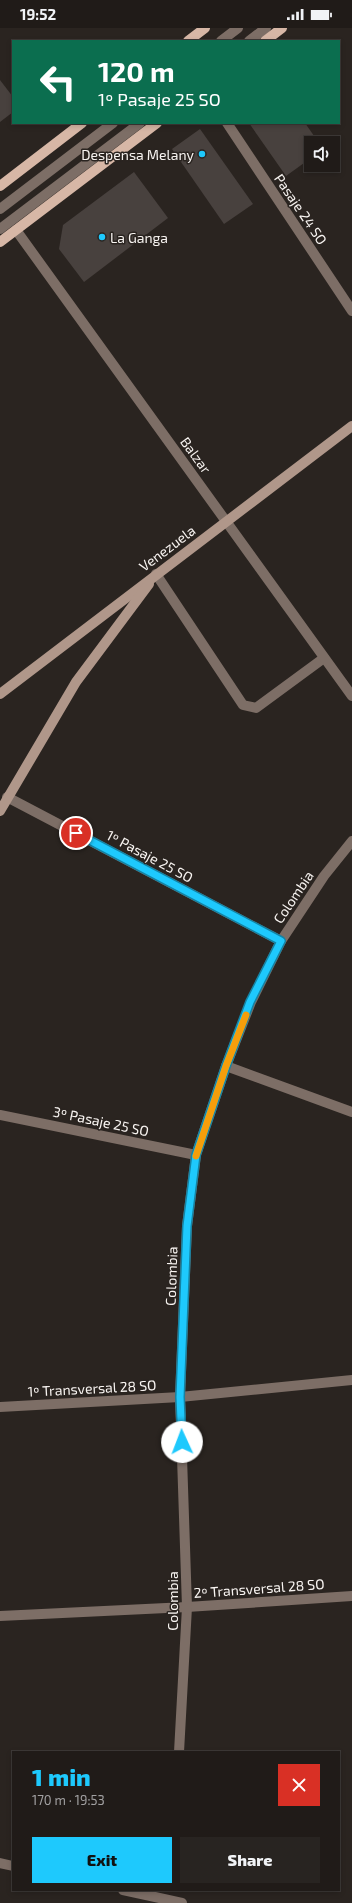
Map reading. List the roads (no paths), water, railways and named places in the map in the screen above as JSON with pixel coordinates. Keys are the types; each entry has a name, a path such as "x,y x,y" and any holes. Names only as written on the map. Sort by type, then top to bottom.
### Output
{"main road":[{"path":"189,40 205,28"},
{"path":"266,40 282,28"},
{"path":"0,186 81,124"},
{"path":"0,242 156,124"}],"street":[{"path":"222,40 238,28"},
{"path":"250,40 266,28"},
{"path":"0,209 112,124"},
{"path":"0,229 139,124"},
{"name":"Pasaje 24 SO","path":"228,124 352,311"},
{"name":"Balzar","path":"16,230 352,696"},
{"name":"Venezuela","path":"0,694 352,426"},
{"path":"0,811 76,682 156,574 243,705 256,708 324,658"},
{"name":"1º Pasaje 25 SO","path":"7,797 281,941"},
{"name":"Colombia","path":"179,1751 187,1607 180,1397 187,1226 196,1155 226,1066 250,1002 281,941 324,876 352,841"},
{"path":"226,1066 352,1112"},
{"name":"3º Pasaje 25 SO","path":"0,1115 196,1155"},
{"name":"1º Transversal 28 SO","path":"0,1407 180,1397 352,1380"},
{"name":"2º Transversal 28 SO","path":"0,1616 187,1607 352,1596"},
{"path":"0,1863 12,1866"},
{"path":"127,1891 171,1902 182,1903"},
{"path":"171,1891 171,1902"}],"place":[{"name":"Despensa Melany","path":"202,154"},
{"name":"La Ganga","path":"102,237"}]}
